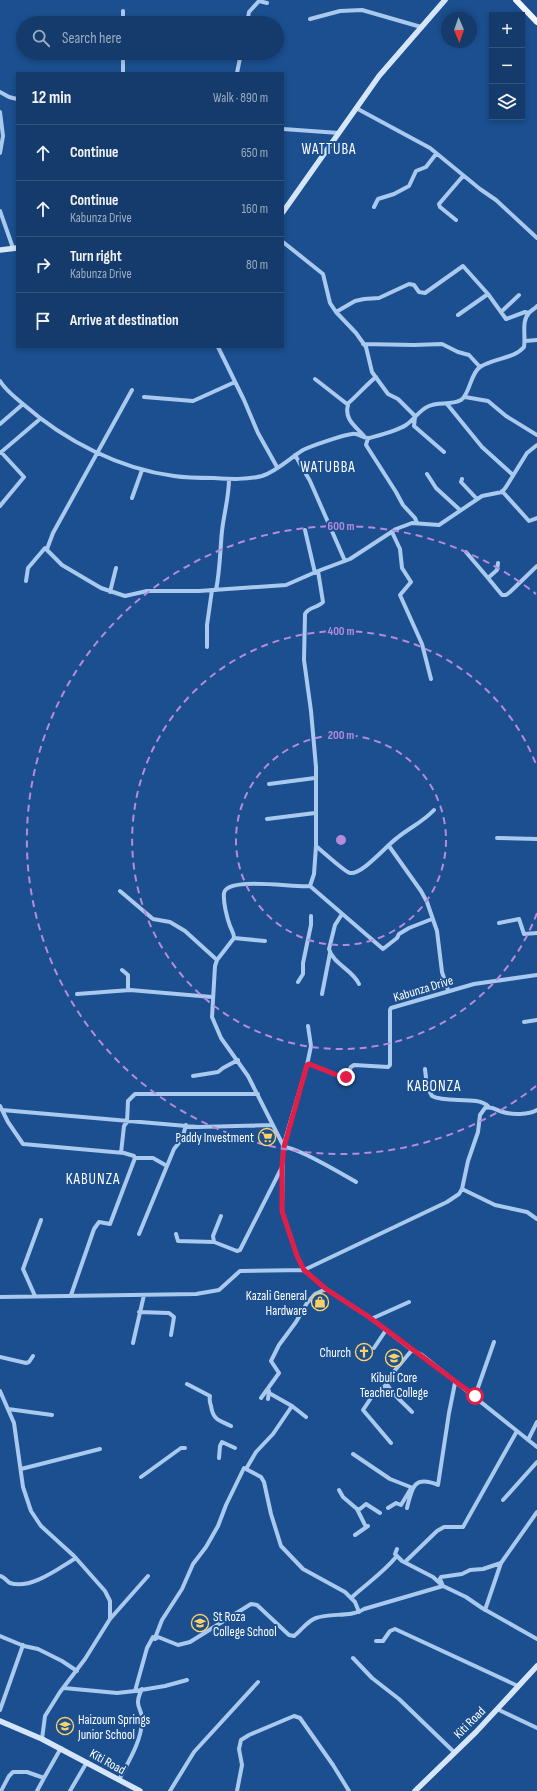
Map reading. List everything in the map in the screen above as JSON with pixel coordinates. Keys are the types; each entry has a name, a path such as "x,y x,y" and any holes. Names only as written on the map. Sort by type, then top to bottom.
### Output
{"main road":[{"path":"516,0 537,22"}],"street":[{"path":"284,211 379,76 444,0"},
{"path":"248,16 249,12 259,1 267,3"},
{"path":"310,19 340,11 362,10 421,27"},
{"path":"124,11 124,16"},
{"path":"123,60 123,72"},
{"path":"237,72 240,60"},
{"path":"0,92 9,97 16,98"},
{"path":"356,108 430,148 513,215 537,238"},
{"path":"0,112 3,136 0,153"},
{"path":"284,129 339,133"},
{"path":"374,207 378,199 397,193 409,186 416,171 426,167 436,154"},
{"path":"456,220 440,207 439,204 463,176"},
{"path":"0,211 15,248 0,250"},
{"path":"284,243 323,274 326,293 336,312 356,333 368,350 371,368 376,377 388,394 398,399 415,417 414,426 444,452"},
{"path":"336,312 355,301 364,298 379,298 409,284 414,284 419,292 425,293 463,266 488,294 506,319 525,312 529,313"},
{"path":"458,315 488,294"},
{"path":"501,312 519,295"},
{"path":"0,381 2,388 40,419 97,452 142,470 185,478 246,478 262,476 305,449 352,434 367,438 403,426 428,406 459,401 465,397 468,385 480,367 493,360 520,352 524,348 524,321 529,313 537,306"},
{"path":"525,341 537,340"},
{"path":"363,344 442,344 468,355 480,367"},
{"path":"218,348 258,433 277,467"},
{"path":"347,404 352,401 361,389 376,377"},
{"path":"315,379 347,404"},
{"path":"144,397 194,401 235,382"},
{"path":"26,581 28,568 43,549 46,549 53,533 132,390"},
{"path":"465,397 488,401 506,416 537,435"},
{"path":"0,424 23,404"},
{"path":"347,404 347,416 367,438 366,446 396,492 402,505 415,518 417,523"},
{"path":"447,404 482,447 513,475"},
{"path":"0,506 24,477 0,453 40,419"},
{"path":"46,549 62,565 110,592 129,596 147,591 214,590 286,585 345,561 392,532 412,523 439,524 482,496 502,491 527,453 537,445"},
{"path":"295,456 310,481 345,561"},
{"path":"132,498 142,470"},
{"path":"427,474 436,488 460,510"},
{"path":"207,647 207,625 214,590 219,575 222,530 229,493 229,478"},
{"path":"462,479 461,482 477,499"},
{"path":"502,491 529,521 537,518"},
{"path":"305,530 323,602 319,606 307,610 305,614 304,660 311,711 315,778 316,846 314,874 310,886"},
{"path":"392,532 400,549 402,568 411,582 400,595 422,644 431,678"},
{"path":"466,552 499,593 506,595 537,566"},
{"path":"488,578 497,570 498,563"},
{"path":"110,592 116,568"},
{"path":"270,784 315,778"},
{"path":"316,846 351,873 357,872 397,838 424,820 434,810"},
{"path":"267,819 315,813"},
{"path":"497,838 537,839"},
{"path":"388,846 422,891 427,902 437,931 442,972 448,990"},
{"path":"284,1147 258,1094 238,1060 221,1038 212,1017 215,966 217,960 234,938 234,933 230,926 224,892 228,887 234,884 251,883 273,886 310,886 383,949 397,938 399,934 409,928 432,919"},
{"path":"120,890 153,919 170,922 185,931 217,960"},
{"path":"322,994 335,925 342,914"},
{"path":"298,982 303,974 303,963 311,925 311,916"},
{"path":"499,923 519,919 524,934 537,933"},
{"path":"234,938 265,940"},
{"path":"330,953 353,974 359,984"},
{"path":"122,970 128,975 128,990"},
{"name":"Kabunza Drive","path":"307,1065 309,1064 344,1077 348,1076 351,1067 354,1065 388,1067 390,1060 391,1008 448,990 484,982 537,975"},
{"path":"77,994 128,990 212,997"},
{"path":"524,1022 537,1020"},
{"path":"308,1026 311,1046 284,1147 282,1166 282,1211 297,1256 304,1270 326,1289 371,1318 412,1350 422,1355 455,1383 475,1396 537,1447"},
{"path":"193,1076 218,1072 238,1060"},
{"path":"424,1069 427,1087 432,1096 442,1099 482,1102 489,1107 506,1113 532,1113 537,1110"},
{"path":"121,1153 124,1126 128,1122 128,1101 129,1098 135,1094 258,1094"},
{"path":"0,1297 144,1295 211,1292 219,1290 240,1271 304,1270 447,1202 459,1194 462,1189 468,1161 478,1132 480,1115 485,1108 489,1107"},
{"path":"1,1108 100,1117 128,1122 186,1126 273,1125"},
{"path":"1,1108 8,1122 23,1144 121,1153 134,1156 135,1158 153,1158 167,1166"},
{"path":"139,1234 176,1144 182,1139 186,1126"},
{"path":"284,1147 304,1154 356,1182"},
{"path":"71,1295 94,1230 99,1222 110,1224 135,1158"},
{"path":"176,1234 178,1241 214,1242 240,1250 282,1166"},
{"path":"462,1189 495,1205 527,1212 537,1219"},
{"path":"214,1242 213,1236 221,1216"},
{"path":"35,1296 23,1269 41,1220"},
{"path":"261,1398 279,1373 271,1361 279,1345 296,1322 307,1303 315,1294 326,1289"},
{"path":"133,1343 144,1295"},
{"path":"371,1318 409,1302"},
{"path":"139,1312 169,1313 172,1315 174,1317 171,1335"},
{"path":"374,1348 386,1330"},
{"path":"475,1396 494,1342"},
{"path":"391,1443 362,1410 373,1395 386,1385 387,1379 412,1350"},
{"path":"0,1357 26,1363 29,1362 33,1356"},
{"path":"388,1508 396,1503 401,1505 410,1490 420,1480 429,1481 438,1485 455,1383"},
{"path":"186,1384 210,1396 209,1401 212,1415 216,1419 231,1426"},
{"path":"386,1385 412,1412"},
{"path":"268,1399 269,1386"},
{"path":"0,1391 14,1423 23,1487 27,1501 36,1520 76,1558 105,1591 110,1601 110,1619"},
{"path":"269,1393 292,1406 306,1417"},
{"path":"155,1639 162,1620 182,1589 193,1564 213,1535 226,1504 244,1468 246,1469 256,1452 273,1434 292,1406"},
{"path":"8,1409 52,1415"},
{"path":"528,1440 537,1422"},
{"path":"405,1562 437,1531 444,1527 463,1527 517,1431"},
{"path":"219,1458 218,1453 222,1442 235,1448"},
{"path":"141,1477 181,1448 185,1448"},
{"path":"21,1469 100,1449"},
{"path":"353,1454 390,1479 413,1488"},
{"path":"503,1500 537,1462"},
{"path":"246,1469 261,1477 264,1482 271,1514 281,1546 303,1569 332,1584 351,1598 358,1607 359,1612"},
{"path":"408,1508 413,1488"},
{"path":"339,1490 343,1497 357,1509 367,1526 356,1535"},
{"path":"357,1509 360,1509 366,1504 380,1513"},
{"path":"485,1610 501,1563 537,1512"},
{"path":"351,1598 380,1574 396,1557 395,1554 397,1549"},
{"path":"396,1557 434,1577 443,1586 466,1597 485,1610 537,1639"},
{"path":"0,1576 12,1583 30,1583 41,1580 76,1558"},
{"path":"443,1586 440,1580 441,1577 462,1574 470,1570 483,1569 501,1563"},
{"path":"42,1739 45,1716 77,1671 110,1619 148,1576"},
{"path":"135,1691 147,1648 151,1638 153,1637 155,1639 158,1637 178,1645 186,1644 253,1604 257,1605 292,1636 315,1618 359,1612 364,1609 443,1586"},
{"path":"376,1641 383,1641 391,1630 395,1629 518,1686"},
{"path":"0,1636 23,1645 38,1648 77,1671"},
{"path":"0,1710 23,1645"},
{"path":"353,1658 372,1678 399,1699 454,1752"},
{"name":"Kiti Road","path":"415,1791 497,1709 537,1666"},
{"path":"64,1688 116,1693 164,1686 187,1680"},
{"path":"170,1791 194,1752 258,1682"},
{"path":"119,1780 136,1744 142,1725 138,1702 142,1689"},
{"path":"497,1709 537,1728"},
{"path":"237,1791 242,1764 239,1749 241,1740 249,1735 294,1716 300,1718 333,1765 349,1791"},
{"name":"Kiti Road","path":"0,1722 61,1748 140,1791"},
{"path":"37,1791 61,1748"},
{"path":"70,1791 87,1762"},
{"path":"1,1791 9,1776 13,1772 27,1772 44,1778"}],"place":[{"name":"Paddy Investment","path":"267,1137"},
{"name":"Kazali General Hardware","path":"320,1302"},
{"name":"Church","path":"364,1352"},
{"name":"Kibuli Core Teacher College","path":"394,1358"},
{"name":"St Roza College School","path":"200,1623"},
{"name":"Haizoum Springs Junior School","path":"65,1726"}],"district":[{"name":"WATTUBA","path":"329,149"},
{"name":"WATUBBA","path":"328,467"},
{"name":"KABONZA","path":"434,1086"},
{"name":"KABUNZA","path":"93,1179"}],"route":[{"path":"346,1077 309,1064 307,1065 290,1121 283,1155 281,1198 282,1211 297,1256 304,1270 326,1289 351,1304 412,1350 422,1355 444,1374 475,1396"}]}
